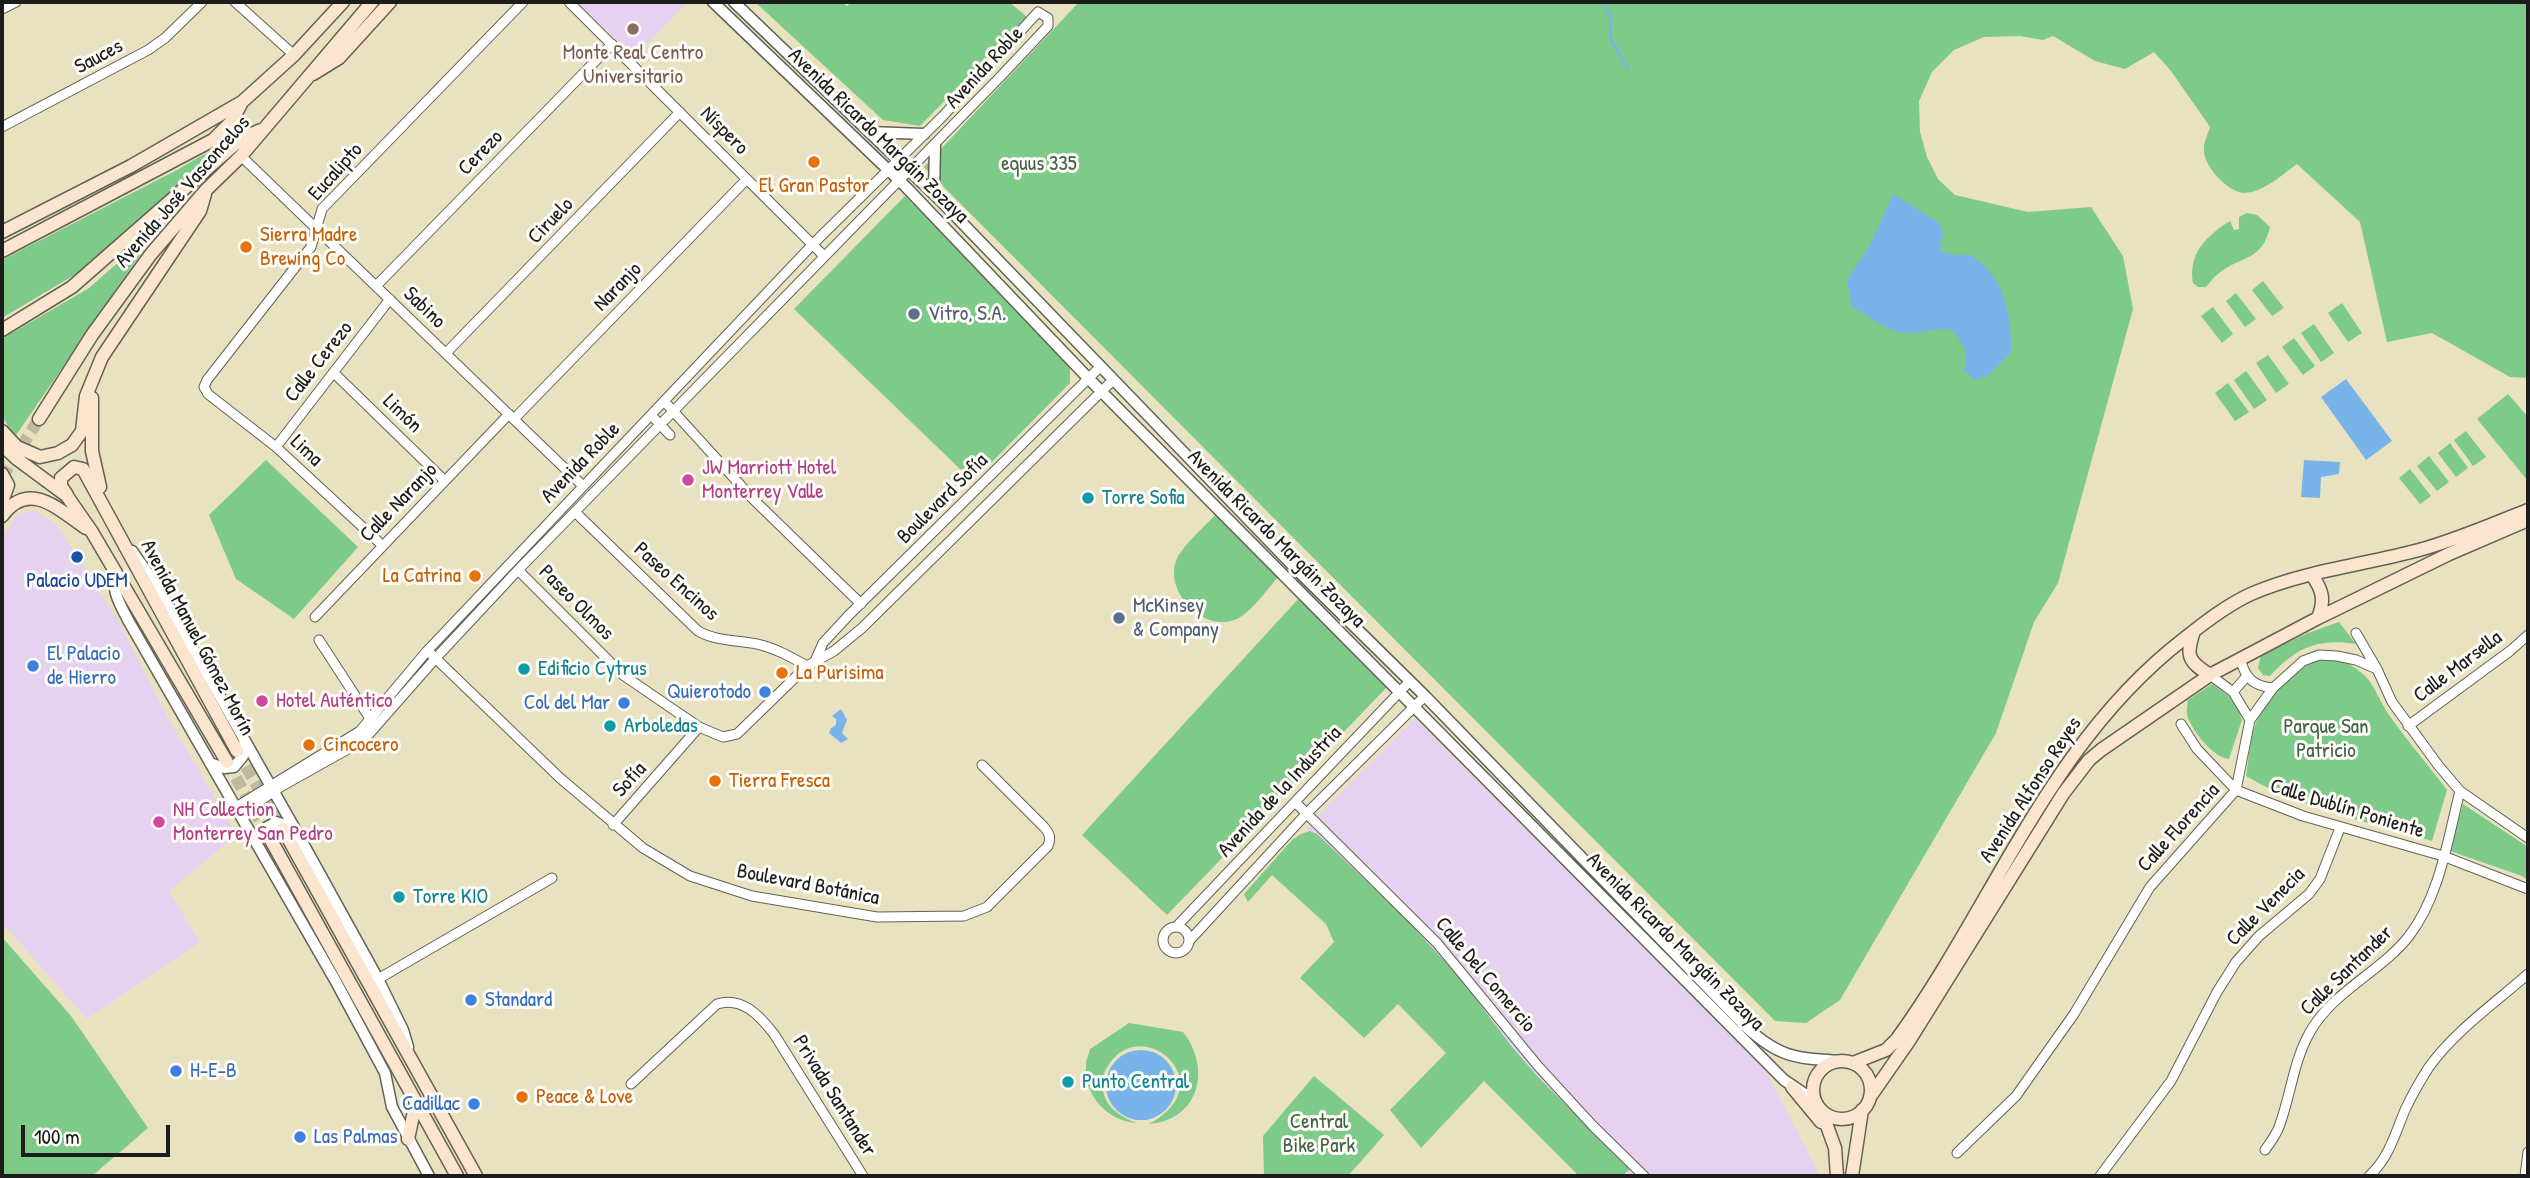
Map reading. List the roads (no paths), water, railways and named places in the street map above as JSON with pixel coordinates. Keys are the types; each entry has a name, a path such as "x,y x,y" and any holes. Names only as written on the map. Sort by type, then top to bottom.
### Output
{"main road":[{"path":"323,23 332,2"},
{"name":"Avenida José Vasconcelos","path":"242,102 294,55 343,2"},
{"name":"Avenida José Vasconcelos","path":"39,419 92,335 151,254 206,190 241,156 372,2"},
{"path":"307,77 339,58 390,2"},
{"path":"2,232 131,166 242,102"},
{"path":"2,251 213,140 232,121 242,102"},
{"path":"2,330 72,287 242,138 262,130"},
{"path":"2,431 17,447 32,455 46,456 72,445 82,430 86,396 107,348 200,211 206,190"},
{"path":"92,379 92,451 105,508"},
{"name":"Avenida Manuel Gómez Morín","path":"2,445 67,496 92,532 228,762"},
{"path":"67,496 61,486 61,478 69,470 79,467 86,471 105,508"},
{"path":"2,474 8,485 2,502"},
{"path":"2,516 13,504 34,497 92,532"},
{"name":"Avenida Manuel Gómez Morín","path":"105,508 122,543 240,747"},
{"name":"Avenida Alfonso Reyes","path":"1853,1063 1886,1050 1897,1039 2051,785 2102,717 2132,684 2194,631 2249,595 2286,581 2421,549 2528,510"},
{"name":"Avenida Alfonso Reyes","path":"1870,1097 1909,1041 2076,775 2101,750 2210,675 2240,658 2449,554 2528,520"},
{"path":"2312,575 2323,595 2318,618"},
{"path":"2194,631 2188,648 2189,656 2198,668 2210,675"},
{"name":"Avenida Manuel Gómez Morín","path":"289,829 411,1061 476,1176"},
{"path":"267,833 457,1176"},
{"path":"1837,1176 1831,1132 1812,1090 1820,1070 1840,1061 1853,1063 1867,1075 1870,1084 1870,1097 1862,1110 1852,1176"},
{"path":"1792,1087 1831,1132"},
{"path":"408,1139 416,1102"},
{"path":"1819,1106 1830,1116 1847,1118 1862,1110"}],"street":[{"path":"2,9 16,2"},
{"name":"Sauces","path":"2,127 148,50 165,38 202,2"},
{"path":"235,2 294,55"},
{"name":"Eucalipto","path":"204,387 311,247 320,212 324,207 523,2"},
{"name":"Níspero","path":"569,2 824,256"},
{"name":"Avenida Ricardo Margáin Zozaya","path":"713,2 899,181 1088,378 1792,1087 1819,1106"},
{"name":"Avenida Ricardo Margáin Zozaya","path":"734,2 934,194 1301,573 1760,1039 1785,1055 1840,1061"},
{"name":"Avenida Roble","path":"238,810 351,737 371,720 427,651 813,244 899,159 1038,12 1048,18 1048,26 1001,76 518,570 364,739 272,789"},
{"name":"Cerezo","path":"376,286 612,44"},
{"path":"989,65 1001,76"},
{"name":"Ciruelo","path":"446,354 680,112"},
{"path":"869,132 923,134"},
{"path":"934,194 935,145"},
{"name":"Sabino","path":"241,156 583,486"},
{"name":"Naranjo","path":"512,417 747,179"},
{"name":"Calle Cerezo","path":"276,447 390,299"},
{"name":"Boulevard Sofía","path":"711,733 723,737 737,734 811,663 823,643 861,604 1100,367"},
{"name":"Limón","path":"334,373 445,481"},
{"name":"Boulevard Sofía","path":"811,663 834,651 862,628 1113,380"},
{"name":"Lima","path":"204,387 208,394 276,447 382,545"},
{"path":"664,401 754,500 861,604"},
{"path":"651,415 670,435"},
{"name":"Calle Naranjo","path":"315,617 445,481 512,417"},
{"name":"Paseo Encinos","path":"575,512 698,631 710,637 761,645 811,663"},
{"name":"Paseo Olmos","path":"518,570 623,675 711,733"},
{"name":"Avenida Manuel Gómez Morín","path":"116,572 113,580 115,590 125,613 385,1073 392,1107 429,1176"},
{"path":"2356,633 2392,702 2460,791 2528,838"},
{"name":"Calle Marsella","path":"2408,726 2510,652 2528,635"},
{"path":"319,640 371,720"},
{"name":"Boulevard Botánica","path":"427,651 538,758 643,848 690,876 752,896 877,917 964,916 987,907 1051,840 1050,833 982,765"},
{"name":"Calle Florencia","path":"1958,1153 2016,1096 2074,1014 2150,887 2236,790 2249,720 2273,688 2303,661 2319,655 2357,660 2377,669"},
{"path":"2240,658 2246,677 2255,684 2273,688"},
{"path":"2210,675 2232,692 2249,720"},
{"path":"2232,692 2246,677"},
{"name":"Avenida de la Industria","path":"1176,927 1410,681"},
{"name":"Avenida de la Industria","path":"1190,940 1307,813 1425,696"},
{"name":"Calle Dublín Poniente","path":"2181,724 2208,761 2236,790 2279,808 2340,828 2443,856 2528,889"},
{"name":"Sofía","path":"613,825 699,727"},
{"path":"210,763 224,768 234,767 243,756 240,747"},
{"name":"Avenida Manuel Gómez Morín","path":"240,747 272,789 289,829 378,979 403,1030 411,1061"},
{"name":"Calle Santander","path":"2265,1150 2278,1129 2297,1058 2311,1029 2333,1003 2409,935 2430,899 2460,791"},
{"name":"Calle Del Comercio","path":"1295,802 1437,943 1538,1066 1644,1176"},
{"path":"261,850 261,836 272,824 281,822 289,829"},
{"name":"Calle Venecia","path":"2100,1176 2171,1081 2217,992 2236,962 2259,936 2309,894 2320,879 2340,828"},
{"path":"378,979 552,878"},
{"path":"1176,927 1185,930 1190,940 1186,950 1177,954 1167,950 1163,941 1171,928 1176,927"},
{"path":"2369,1176 2378,1168 2396,1136 2404,1112 2431,1065 2460,1034 2528,974"},
{"name":"Privada Santander","path":"631,1084 717,1004 724,1001 741,1004 765,1022 774,1034 863,1176"},
{"path":"2525,1176 2528,1152"}],"water":[{"path":"1893,194 1938,222 1944,233 1940,243 1941,252 1970,255 1982,263 1998,285 2004,297 2010,324 2011,352 1988,376 1974,380 1964,370 1966,353 1950,329 1898,332 1852,307 1847,280 1870,245"},
{"path":"2346,379 2392,441 2366,460 2321,397"},
{"path":"2304,460 2340,462 2339,474 2321,477 2320,498 2301,497"},
{"path":"841,709 847,720 842,733 848,739 841,743 829,733 836,725 836,719 832,716"},
{"path":"1141,1050 1166,1060 1176,1085 1166,1110 1141,1120 1116,1110 1106,1085 1116,1060"}],"waterway":[{"path":"1603,2 1610,16 1611,40 1628,69"}],"tunnel":[{"path":"2,477 39,419"},
{"path":"237,751 282,829"},
{"path":"227,762 267,833"}],"place":[{"name":"Monte Real Centro Universitario","path":"633,29"},
{"name":"El Gran Pastor","path":"814,162"},
{"name":"Sierra Madre Brewing Co","path":"246,247"},
{"name":"Vitro, S.A.","path":"914,314"},
{"name":"JW Marriott Hotel Monterrey Valle","path":"688,480"},
{"name":"Torre Sofia","path":"1088,498"},
{"name":"Palacio UDEM","path":"77,557"},
{"name":"La Catrina","path":"475,576"},
{"name":"McKinsey & Company","path":"1119,618"},
{"name":"El Palacio de Hierro","path":"33,666"},
{"name":"Edificio Cytrus","path":"524,669"},
{"name":"La Purisima","path":"782,673"},
{"name":"Quierotodo","path":"765,692"},
{"name":"Hotel Auténtico","path":"262,701"},
{"name":"Col del Mar","path":"624,703"},
{"name":"Arboledas","path":"610,726"},
{"name":"Cincocero","path":"309,745"},
{"name":"Tierra Fresca","path":"715,781"},
{"name":"NH Collection Monterrey San Pedro","path":"159,822"},
{"name":"Torre KIO","path":"399,897"},
{"name":"Standard","path":"471,1000"},
{"name":"H-E-B","path":"176,1071"},
{"name":"Punto Central","path":"1068,1082"},
{"name":"Peace & Love","path":"522,1097"},
{"name":"Cadillac","path":"474,1104"},
{"name":"Las Palmas","path":"300,1137"}],"park label":[{"name":"equus 335","path":"1039,164"},
{"name":"Parque San Patricio","path":"2326,739"},
{"name":"Central Bike Park","path":"1319,1134"}]}
